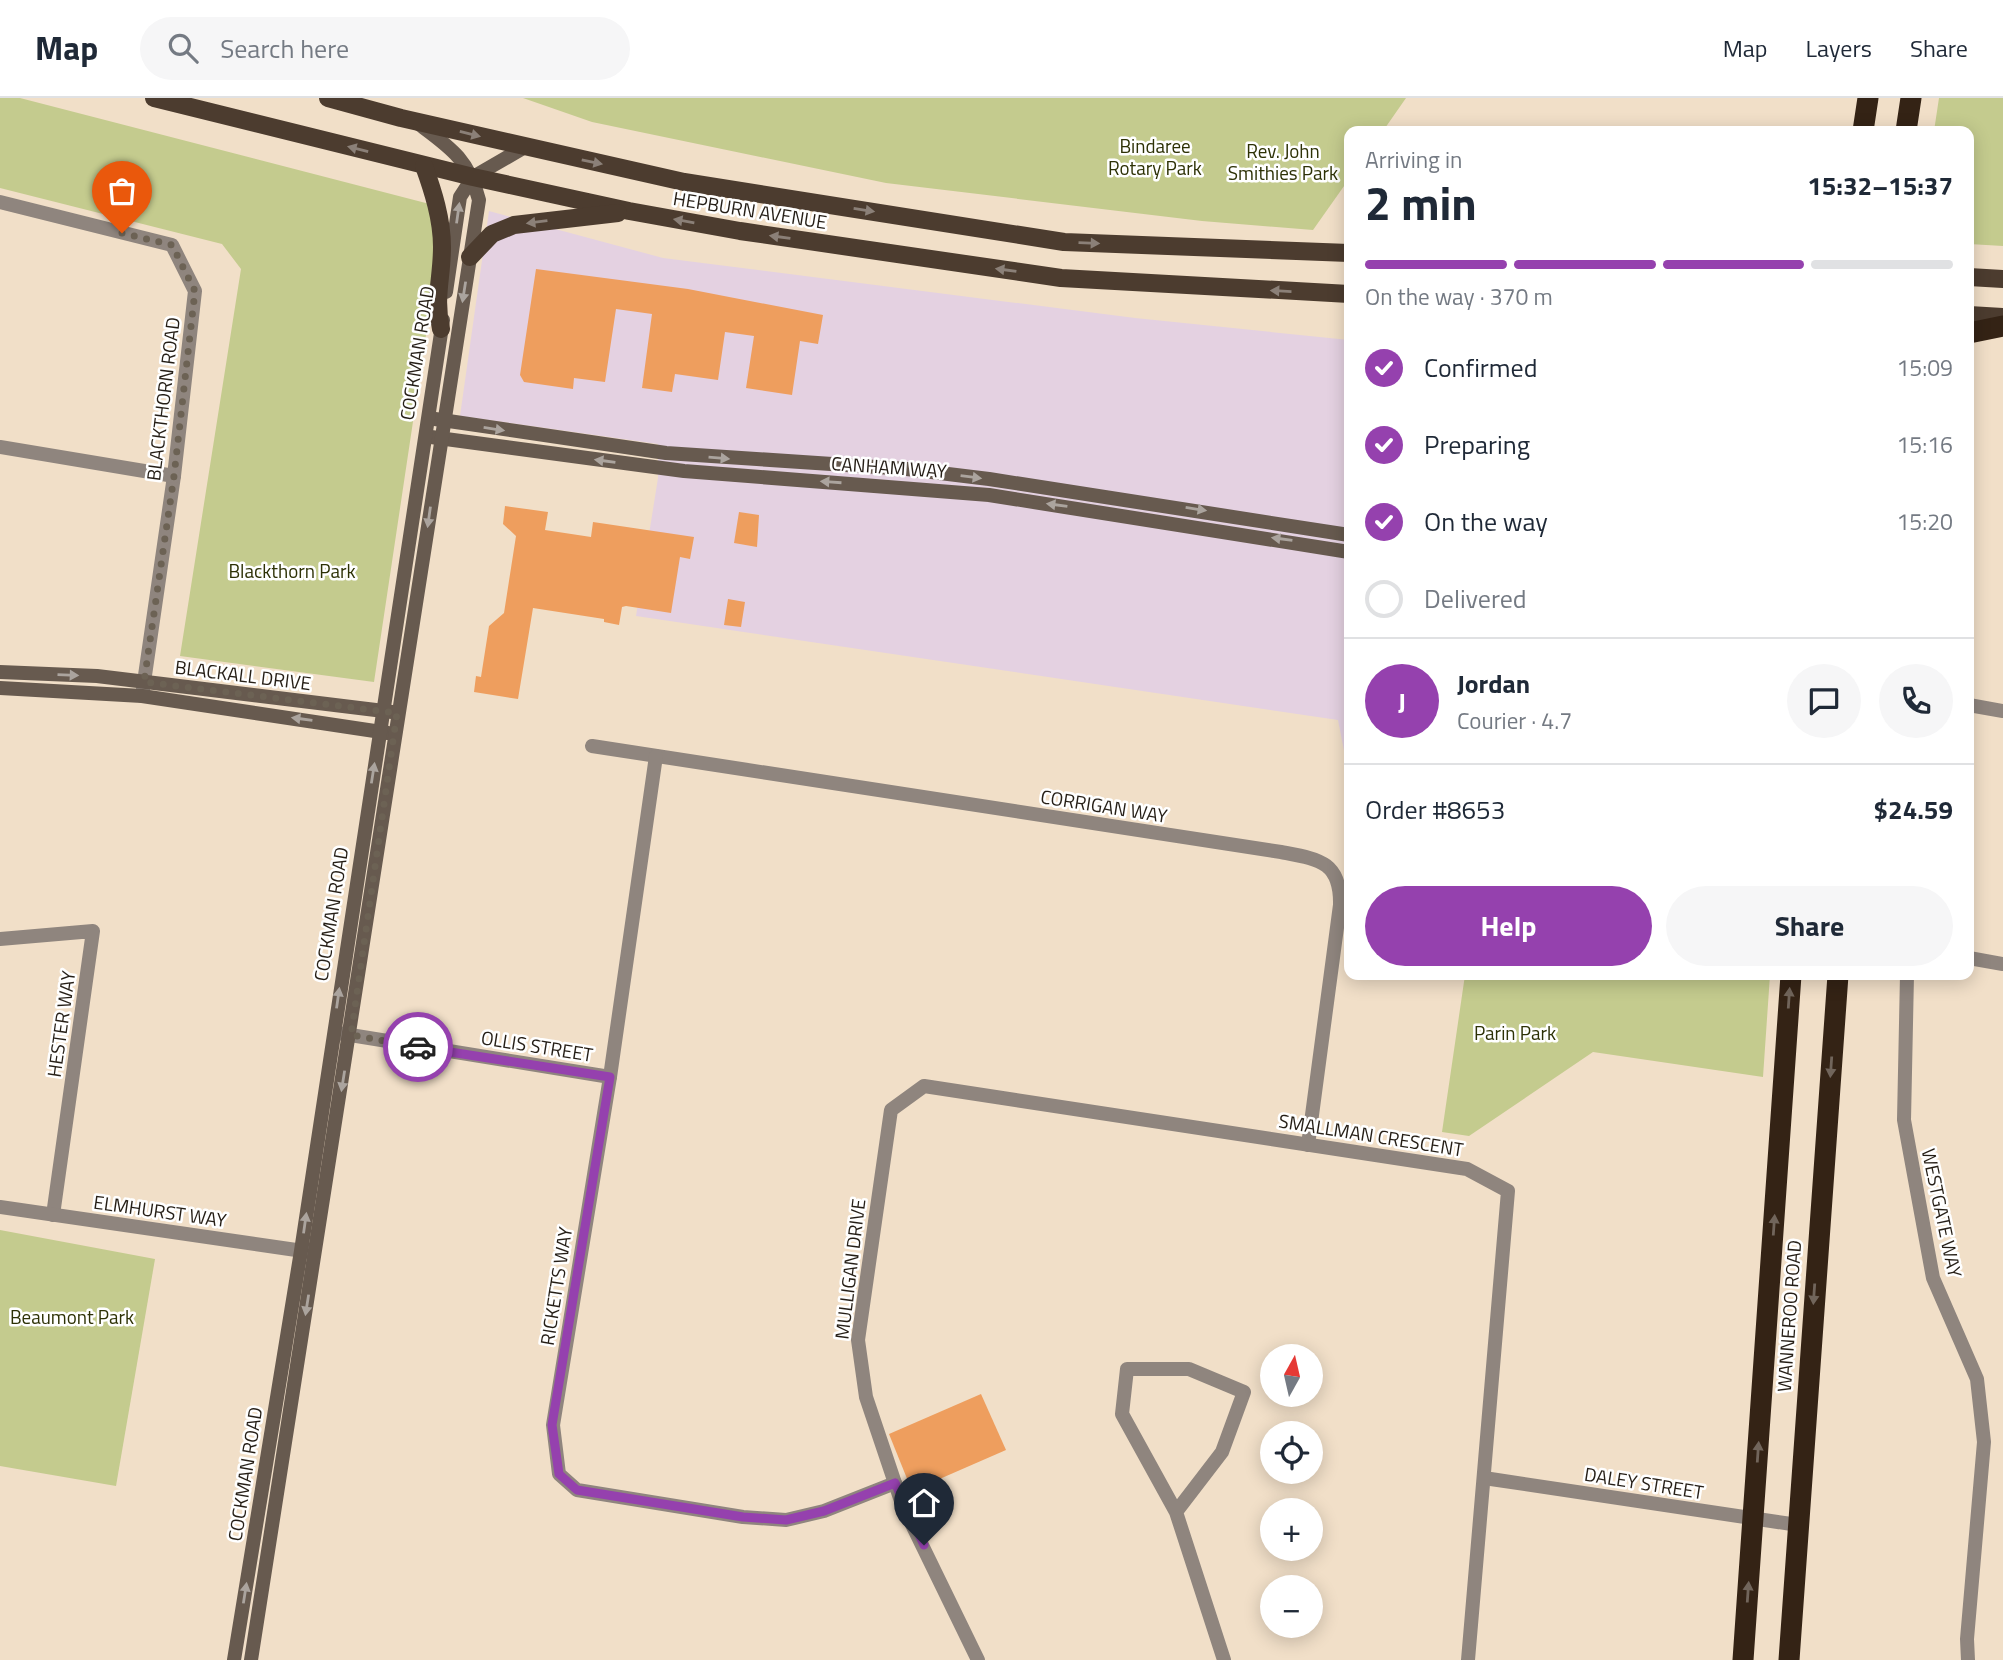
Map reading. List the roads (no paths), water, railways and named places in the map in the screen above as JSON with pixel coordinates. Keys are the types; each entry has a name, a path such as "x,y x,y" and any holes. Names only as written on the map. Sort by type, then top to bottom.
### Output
{"highway":[{"path":"1864,126 1868,98"},
{"path":"1907,126 1911,98"},
{"path":"1974,332 2003,326"},
{"name":"WANNEROO ROAD","path":"1743,1660 1791,980"},
{"name":"WANNEROO ROAD","path":"1788,1660 1838,980"}],"main road":[{"name":"HEPBURN AVENUE","path":"154,98 424,166 629,211 740,231 1061,278 1344,294"},
{"name":"HEPBURN AVENUE","path":"328,98 525,147 684,182 1064,242 1344,253"},
{"name":"COCKMAN ROAD","path":"251,1660 308,1252 333,1032 444,421 479,200 473,177 455,150 415,121"},
{"path":"473,177 525,147"},
{"path":"424,166 433,192 443,246 436,303 441,329"},
{"name":"COCKMAN ROAD","path":"390,712 426,418 460,197 473,177"},
{"path":"470,257 492,234 514,225 629,211"},
{"path":"1974,277 2003,279"},
{"path":"1974,315 2003,317"},
{"name":"CANHAM WAY","path":"426,418 666,453 907,469 989,479 1344,534"},
{"name":"CANHAM WAY","path":"424,436 684,471 989,495 1344,551"},
{"name":"BLACKALL DRIVE","path":"0,672 143,689 390,712"},
{"name":"BLACKALL DRIVE","path":"0,688 143,689 386,732"},
{"name":"COCKMAN ROAD","path":"234,1660 308,1252 351,1035 386,732"}],"street":[{"name":"BLACKTHORN ROAD","path":"0,202 172,245 195,291 174,476 143,689"},
{"path":"0,447 174,476"},
{"path":"1974,706 2003,711"},
{"name":"CORRIGAN WAY","path":"592,746 1281,852 1322,862 1338,878 1340,905 1308,1144"},
{"name":"RICKETTS WAY","path":"656,756 610,1077 552,1425 559,1474 577,1490 743,1517 786,1520 824,1511 895,1483"},
{"name":"HESTER WAY","path":"0,939 93,931 53,1215"},
{"path":"1974,959 2003,964"},
{"name":"WESTGATE WAY","path":"1908,980 1904,1119 1933,1278 1977,1379 1984,1442 1968,1627 1968,1660"},
{"name":"OLLIS STREET","path":"333,1032 610,1077"},
{"name":"SMALLMAN CRESCENT","path":"923,1086 1466,1169 1508,1191 1468,1660"},
{"name":"MULLIGAN DRIVE","path":"923,1086 891,1110 859,1340 866,1398 902,1504 978,1660"},
{"name":"ELMHURST WAY","path":"0,1207 308,1252"},
{"path":"1176,1512 1222,1452 1244,1392 1189,1369 1127,1369 1122,1414 1176,1512 1224,1660"},
{"name":"DALEY STREET","path":"1484,1478 1798,1525"}],"park label":[{"name":"Bindaree Rotary Park","path":"1155,157"},
{"name":"Rev. John Smithies Park","path":"1283,162"},
{"name":"Blackthorn Park","path":"292,571"},
{"name":"Parin Park","path":"1515,1033"},
{"name":"Beaumont Park","path":"72,1317"}]}
